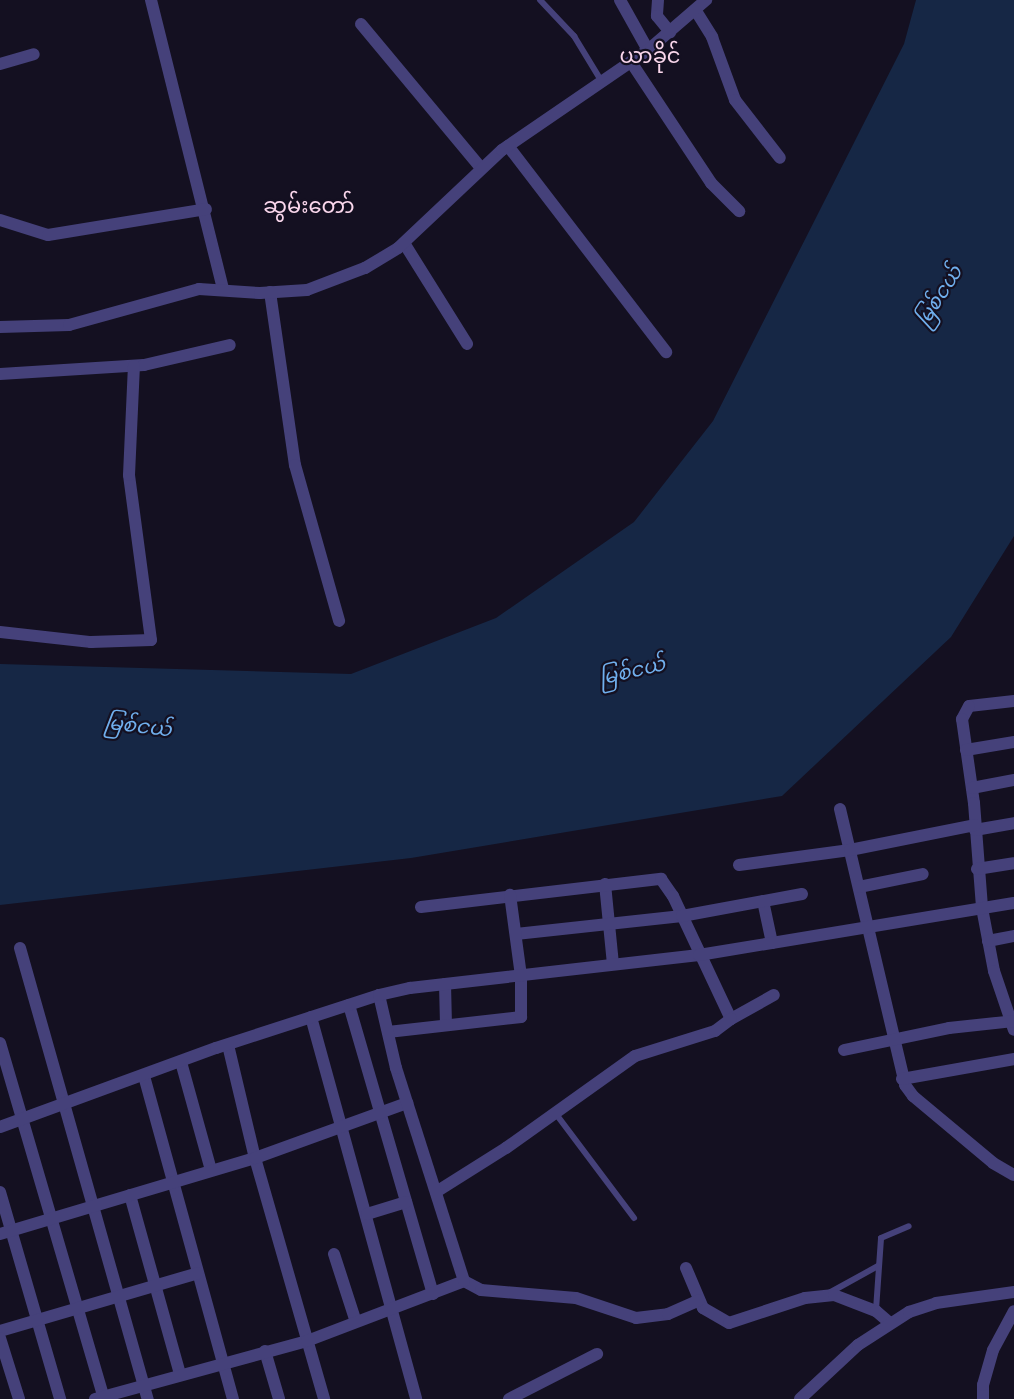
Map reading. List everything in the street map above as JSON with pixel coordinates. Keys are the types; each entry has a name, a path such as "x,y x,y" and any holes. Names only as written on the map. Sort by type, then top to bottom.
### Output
{"street":[{"path":"151,0 206,209 223,288"},
{"path":"620,0 648,50"},
{"path":"658,0 657,16 670,32"},
{"path":"0,327 69,325 199,289 223,288 270,292 307,290 335,282 404,243 480,167 507,146 648,50 696,11 706,0"},
{"path":"696,11 712,37 735,100 780,158"},
{"path":"361,24 480,167"},
{"path":"0,64 34,54"},
{"path":"630,62 711,183 739,211"},
{"path":"507,146 666,352"},
{"path":"0,220 48,235 206,209"},
{"path":"404,243 467,344"},
{"path":"270,292 295,465 339,621"},
{"path":"0,374 134,366 230,345"},
{"path":"0,632 91,642 151,640 129,475 134,366"},
{"path":"844,1050 893,1038 1013,1024 988,941 982,908 972,788 962,719 966,708 1014,701"},
{"path":"966,750 1014,742"},
{"path":"972,788 1014,780"},
{"path":"840,809 902,1079 913,1096 993,1163 1014,1175"},
{"path":"739,865 850,850 1014,823"},
{"path":"977,869 1014,863"},
{"path":"858,887 923,874"},
{"path":"421,907 605,884 663,880 730,1019"},
{"path":"605,884 613,964"},
{"path":"516,934 610,926 682,916 802,894"},
{"path":"388,1032 521,1017 521,976 510,895"},
{"path":"763,902 771,943"},
{"path":"0,1127 228,1045 379,995 445,984 699,955 1014,903"},
{"path":"988,941 1014,936"},
{"path":"20,948 62,1105 148,1399"},
{"path":"445,984 446,1025"},
{"path":"379,995 407,1104 464,1281 481,1290 576,1298 636,1318 668,1314 699,1300"},
{"path":"436,1192 556,1114 635,1056 715,1031 730,1019 774,995"},
{"path":"350,1005 433,1294"},
{"path":"311,1017 393,1308 416,1399"},
{"path":"0,1043 101,1398 223,1362 307,1341 464,1281"},
{"path":"228,1045 255,1158 324,1399"},
{"path":"902,1079 1014,1059"},
{"path":"181,1062 211,1170"},
{"path":"144,1076 233,1399"},
{"path":"5,1233 255,1158 407,1104"},
{"path":"0,1192 5,1233 37,1321 60,1399"},
{"path":"130,1195 180,1374"},
{"path":"367,1214 406,1202"},
{"path":"334,1254 356,1322"},
{"path":"686,1268 699,1300 707,1312 733,1324 805,1298 826,1295 876,1311 890,1323"},
{"path":"0,1331 198,1273"},
{"path":"806,1397 835,1364 890,1323 936,1303 1014,1292"},
{"path":"983,1399 983,1385 993,1350 1014,1311"},
{"path":"0,1338 19,1399"},
{"path":"265,1352 279,1399"},
{"path":"509,1399 597,1354"}],"lane":[{"path":"540,0 574,36 602,82"},
{"path":"556,1114 634,1218"},
{"path":"876,1311 880,1238 909,1226"},
{"path":"826,1295 878,1266"}],"water":[{"name":"မြစ်ငယ်","path":"916,0 1014,0 1014,536 951,637 782,796 411,858 0,905 0,664 351,674 496,618 634,522 713,421 904,44"}],"district":[{"name":"ယာခိုင်","path":"650,56"},
{"name":"ဆွမ်းတော်","path":"309,206"}]}
